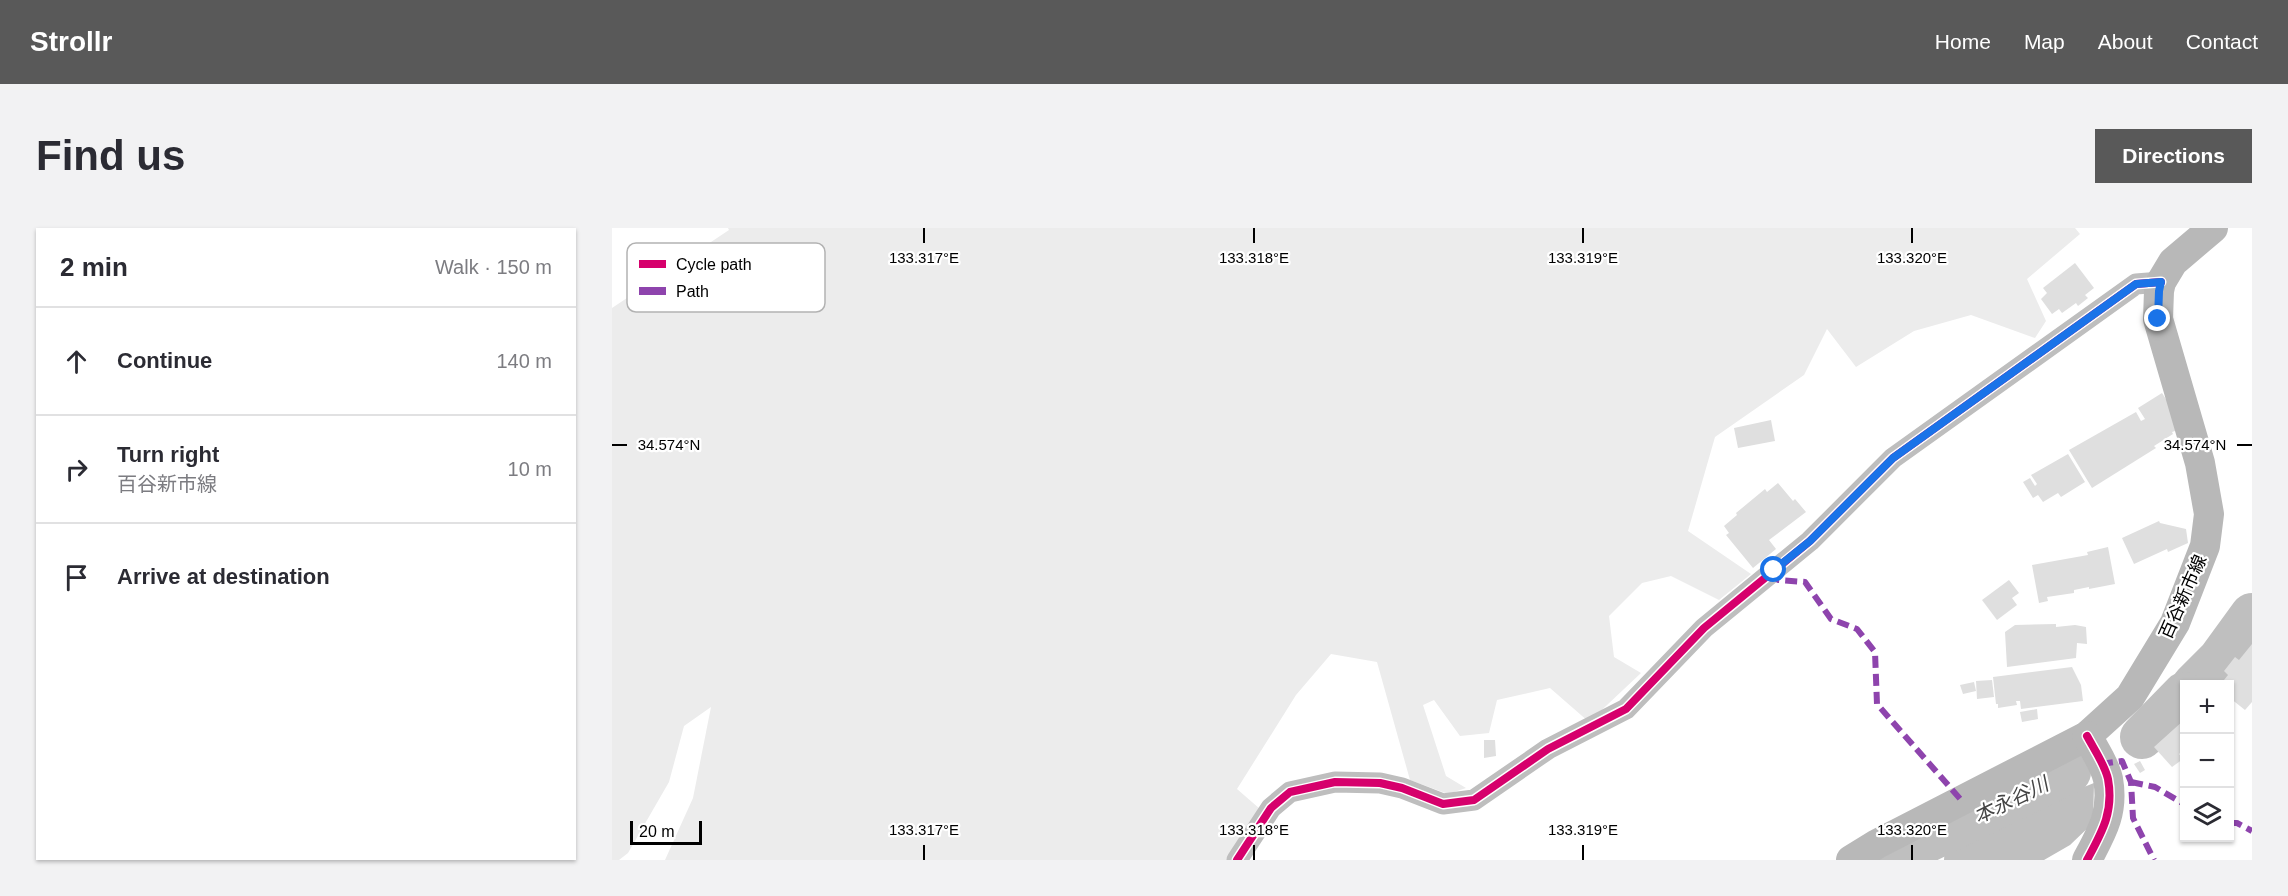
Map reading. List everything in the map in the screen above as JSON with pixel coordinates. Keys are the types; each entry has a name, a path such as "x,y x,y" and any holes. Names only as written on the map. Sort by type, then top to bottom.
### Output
{"main road":[{"path":"2161,282 2174,262 2213,228"},
{"name":"百谷新市線","path":"1851,860 1877,844 2000,783 2087,736 2130,697 2175,623 2205,546 2209,514 2200,463 2158,319 2161,282"},
{"path":"2087,736 2108,778 2108,813 2105,827 2087,860"}],"street":[{"path":"1237,860 1271,808 1290,792 1335,783 1380,783 1402,788 1443,804 1474,800 1548,749 1626,709 1704,628 1810,541 1893,458 2136,284 2161,282"}],"shaded area":[{"path":"728,228 2075,228 2080,234 2027,279 2046,321 2035,338 1971,315 1914,331 1856,367 1827,329 1804,375 1715,437 1688,531 1751,574 1719,600 1671,576 1642,583 1609,616 1614,657 1641,673 1589,722 1550,688 1497,700 1489,733 1460,736 1434,700 1423,705 1446,776 1466,788 1448,794 1410,780 1377,662 1331,654 1296,695 1237,789 1260,809 1227,860 665,860 693,798 711,707 684,726 669,782 628,853 619,860 612,860 612,308 627,298 627,312 825,312 825,243 710,243 729,230"},
{"path":"2077,779 2084,787 2094,783 2093,823 2070,845 2044,860 1944,860 1945,847"}],"building":[{"path":"2075,263 2094,288 2085,295 2088,298 2078,306 2076,303 2062,313 2059,309 2052,314 2041,299 2047,293 2043,288"},
{"path":"2162,393 2171,407 2178,430 2154,446 2156,448 2092,488 2069,450 2136,412 2141,421 2145,419 2138,408"},
{"path":"1771,420 1775,441 1738,448 1734,428"},
{"path":"2068,454 2085,482 2061,497 2058,493 2043,502 2038,495 2033,498 2023,482 2030,478 2035,486 2037,484 2031,475"},
{"path":"1778,483 1806,512 1769,540 1776,549 1753,568 1726,535 1729,533 1724,526 1765,489 1767,492"},
{"path":"2159,521 2186,529 2188,543 2168,552 2167,549 2134,564 2122,538"},
{"path":"2108,547 2115,584 2074,590 2074,593 2047,597 2048,601 2039,603 2032,565 2088,555 2087,552"},
{"path":"2009,580 2019,593 2012,598 2017,605 1997,620 1982,600"},
{"path":"2056,624 2056,627 2075,625 2086,627 2087,644 2077,643 2076,658 2007,667 2005,632 2015,625"},
{"path":"2252,644 2252,702 2245,710 2234,701 2234,680 2224,680 2228,675 2224,671 2235,657 2239,660"},
{"path":"2072,667 2081,685 2083,701 2021,709 2020,701 2016,701 2017,705 1998,708 1993,677"},
{"path":"1992,680 1994,697 1977,699 1976,681"},
{"path":"1974,682 1976,691 1963,694 1960,685"},
{"path":"2037,709 2038,719 2022,722 2020,712"},
{"path":"2180,724 2180,761 2172,767 2154,747"},
{"path":"1484,740 1495,740 1496,756 1484,758"},
{"path":"2140,761 2145,770 2140,773 2134,764"}],"waterway":[{"name":"本永谷川","path":"2199,680 2220,659 2252,615"},
{"name":"本永谷川","path":"2142,737 2180,698"},
{"name":"本永谷川","path":"1887,860 2069,772"}],"marked path":[{"path":"1774,570 1778,580 1805,582 1831,619 1857,629 1875,652 1877,704 1962,801"},
{"path":"2101,764 2122,761 2131,782 2133,818 2154,860"},
{"path":"2131,782 2155,787 2180,802"},
{"path":"2234,823 2252,831"}],"cycle path":[{"path":"1237,860 1271,808 1290,792 1335,782 1380,783 1402,788 1443,804 1474,800 1548,749 1626,709 1704,628 1810,541 1893,458 2136,284 2161,282"},
{"path":"2087,736 2108,779 2109,802 2105,821 2087,860"}],"route":[{"path":"1774,570 1810,541 1893,458 2136,284 2161,282 2158,319"}]}
